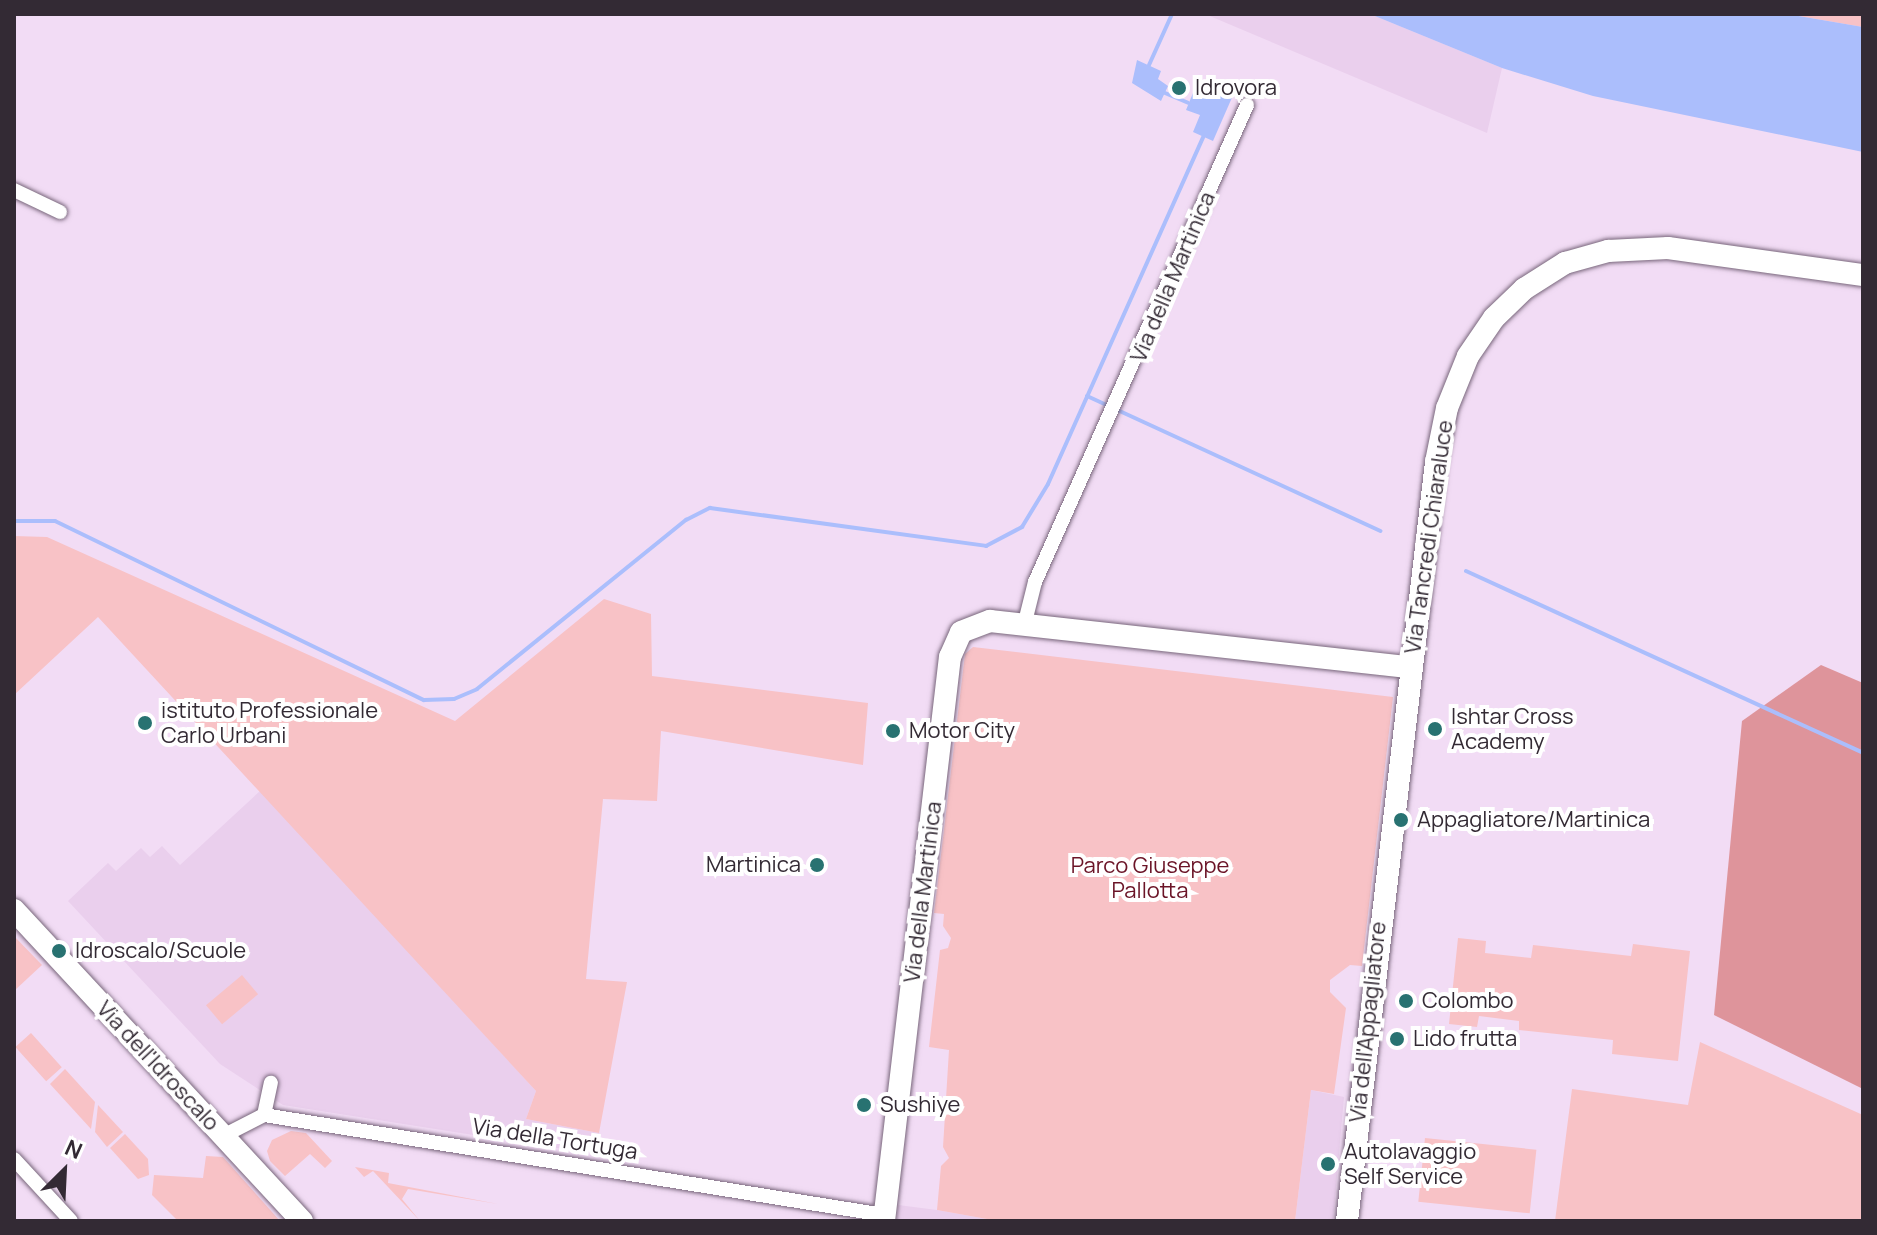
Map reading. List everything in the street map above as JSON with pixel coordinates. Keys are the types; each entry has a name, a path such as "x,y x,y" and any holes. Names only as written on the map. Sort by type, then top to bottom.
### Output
{"street":[{"name":"Via della Martinica","path":"1024,626 1035,582 1115,411 1247,105"},
{"path":"14,190 60,212"},
{"name":"Via Tancredi Chiaraluce","path":"1385,871 1447,408 1471,351 1506,303 1565,263 1636,247 1705,251 1863,275"},
{"name":"Via della Martinica","path":"884,1218 953,645 965,628 979,622 1410,667"},
{"name":"Via dell'Appagliatore","path":"1347,1221 1385,871"},
{"name":"Via dell'Idroscalo","path":"14,910 302,1221"},
{"path":"223,1136 264,1115 271,1083"},
{"name":"Via della Tortuga","path":"264,1115 884,1218"},
{"path":"14,1159 71,1221"}],"shaded area":[{"path":"1205,14 1370,14 1502,68 1487,133"},
{"path":"1821,665 1863,683 1863,1089 1714,1015 1742,721"},
{"path":"261,790 536,1091 526,1119 599,1133 595,1154 283,1105 220,1064 68,901 108,863 116,871 141,848 150,857 162,846 180,865"},
{"path":"1311,1090 1344,1097 1333,1221 1295,1221"},
{"path":"898,1205 937,1210 998,1221 897,1221"}],"green space":[{"path":"1787,14 1863,14 1863,27 1857,26"},
{"path":"14,536 47,537 455,721 604,599 651,614 652,676 868,703 863,765 661,731 657,801 603,799 586,979 627,982 599,1133 526,1119 536,1091 98,617 14,695"},
{"name":"Parco Giuseppe Pallotta","path":"973,647 1393,697 1362,966 1350,965 1330,980 1330,992 1346,1008 1334,1094 1311,1090 1295,1221 998,1221 937,1210 941,1166 949,1158 943,1147 949,1050 929,1047 940,950 948,948 951,938 943,926 944,914 934,913 965,654"},
{"path":"14,936 42,965 14,991"},
{"path":"1458,938 1486,941 1485,953 1531,958 1533,945 1631,956 1633,944 1690,951 1678,1061 1612,1054 1613,1040 1519,1030 1519,1021 1479,1016 1477,1027 1449,1024"},
{"path":"242,975 258,994 222,1024 206,1005"},
{"path":"31,1033 62,1067 46,1081 15,1047"},
{"path":"1700,1042 1863,1115 1863,1221 1555,1221 1572,1089 1688,1105"},
{"path":"65,1069 95,1102 91,1129 50,1084"},
{"path":"98,1105 123,1132 107,1147 95,1132"},
{"path":"291,1131 306,1133 332,1161 325,1168 310,1154 285,1176 270,1161 267,1151 272,1140"},
{"path":"125,1134 148,1159 149,1175 138,1179 110,1148"},
{"path":"1425,1138 1536,1150 1530,1213 1418,1202"},
{"path":"206,1156 223,1157 280,1221 178,1221 152,1195 154,1175 203,1178"},
{"path":"355,1167 389,1173 388,1183 498,1204 408,1189 402,1199 420,1221 373,1171 364,1177"}],"water":[{"path":"1370,14 1787,14 1863,27 1863,152 1593,96 1502,68"},
{"path":"1137,60 1161,71 1158,79 1168,86 1161,101 1132,83"},
{"path":"1210,82 1234,93 1213,141 1193,132 1200,115 1186,110 1193,93 1204,97"}],"waterway":[{"path":"1149,65 1172,14"},
{"path":"1165,93 1188,103"},
{"path":"14,521 55,521 424,700 454,699 477,689 686,520 710,508 986,546 1022,527 1048,484 1203,137"},
{"path":"1087,396 1380,531"},
{"path":"1466,571 1863,753"}],"place":[{"name":"Idrovora","path":"1179,88"},
{"name":"istituto Professionale Carlo Urbani","path":"145,723"},
{"name":"Ishtar Cross Academy","path":"1435,729"},
{"name":"Motor City","path":"893,731"},
{"name":"Appagliatore/Martinica","path":"1401,820"},
{"name":"Martinica","path":"817,865"},
{"name":"Idroscalo/Scuole","path":"59,951"},
{"name":"Colombo","path":"1406,1001"},
{"name":"Lido frutta","path":"1397,1039"},
{"name":"Sushiye","path":"864,1105"},
{"name":"Autolavaggio Self Service","path":"1328,1164"}]}
